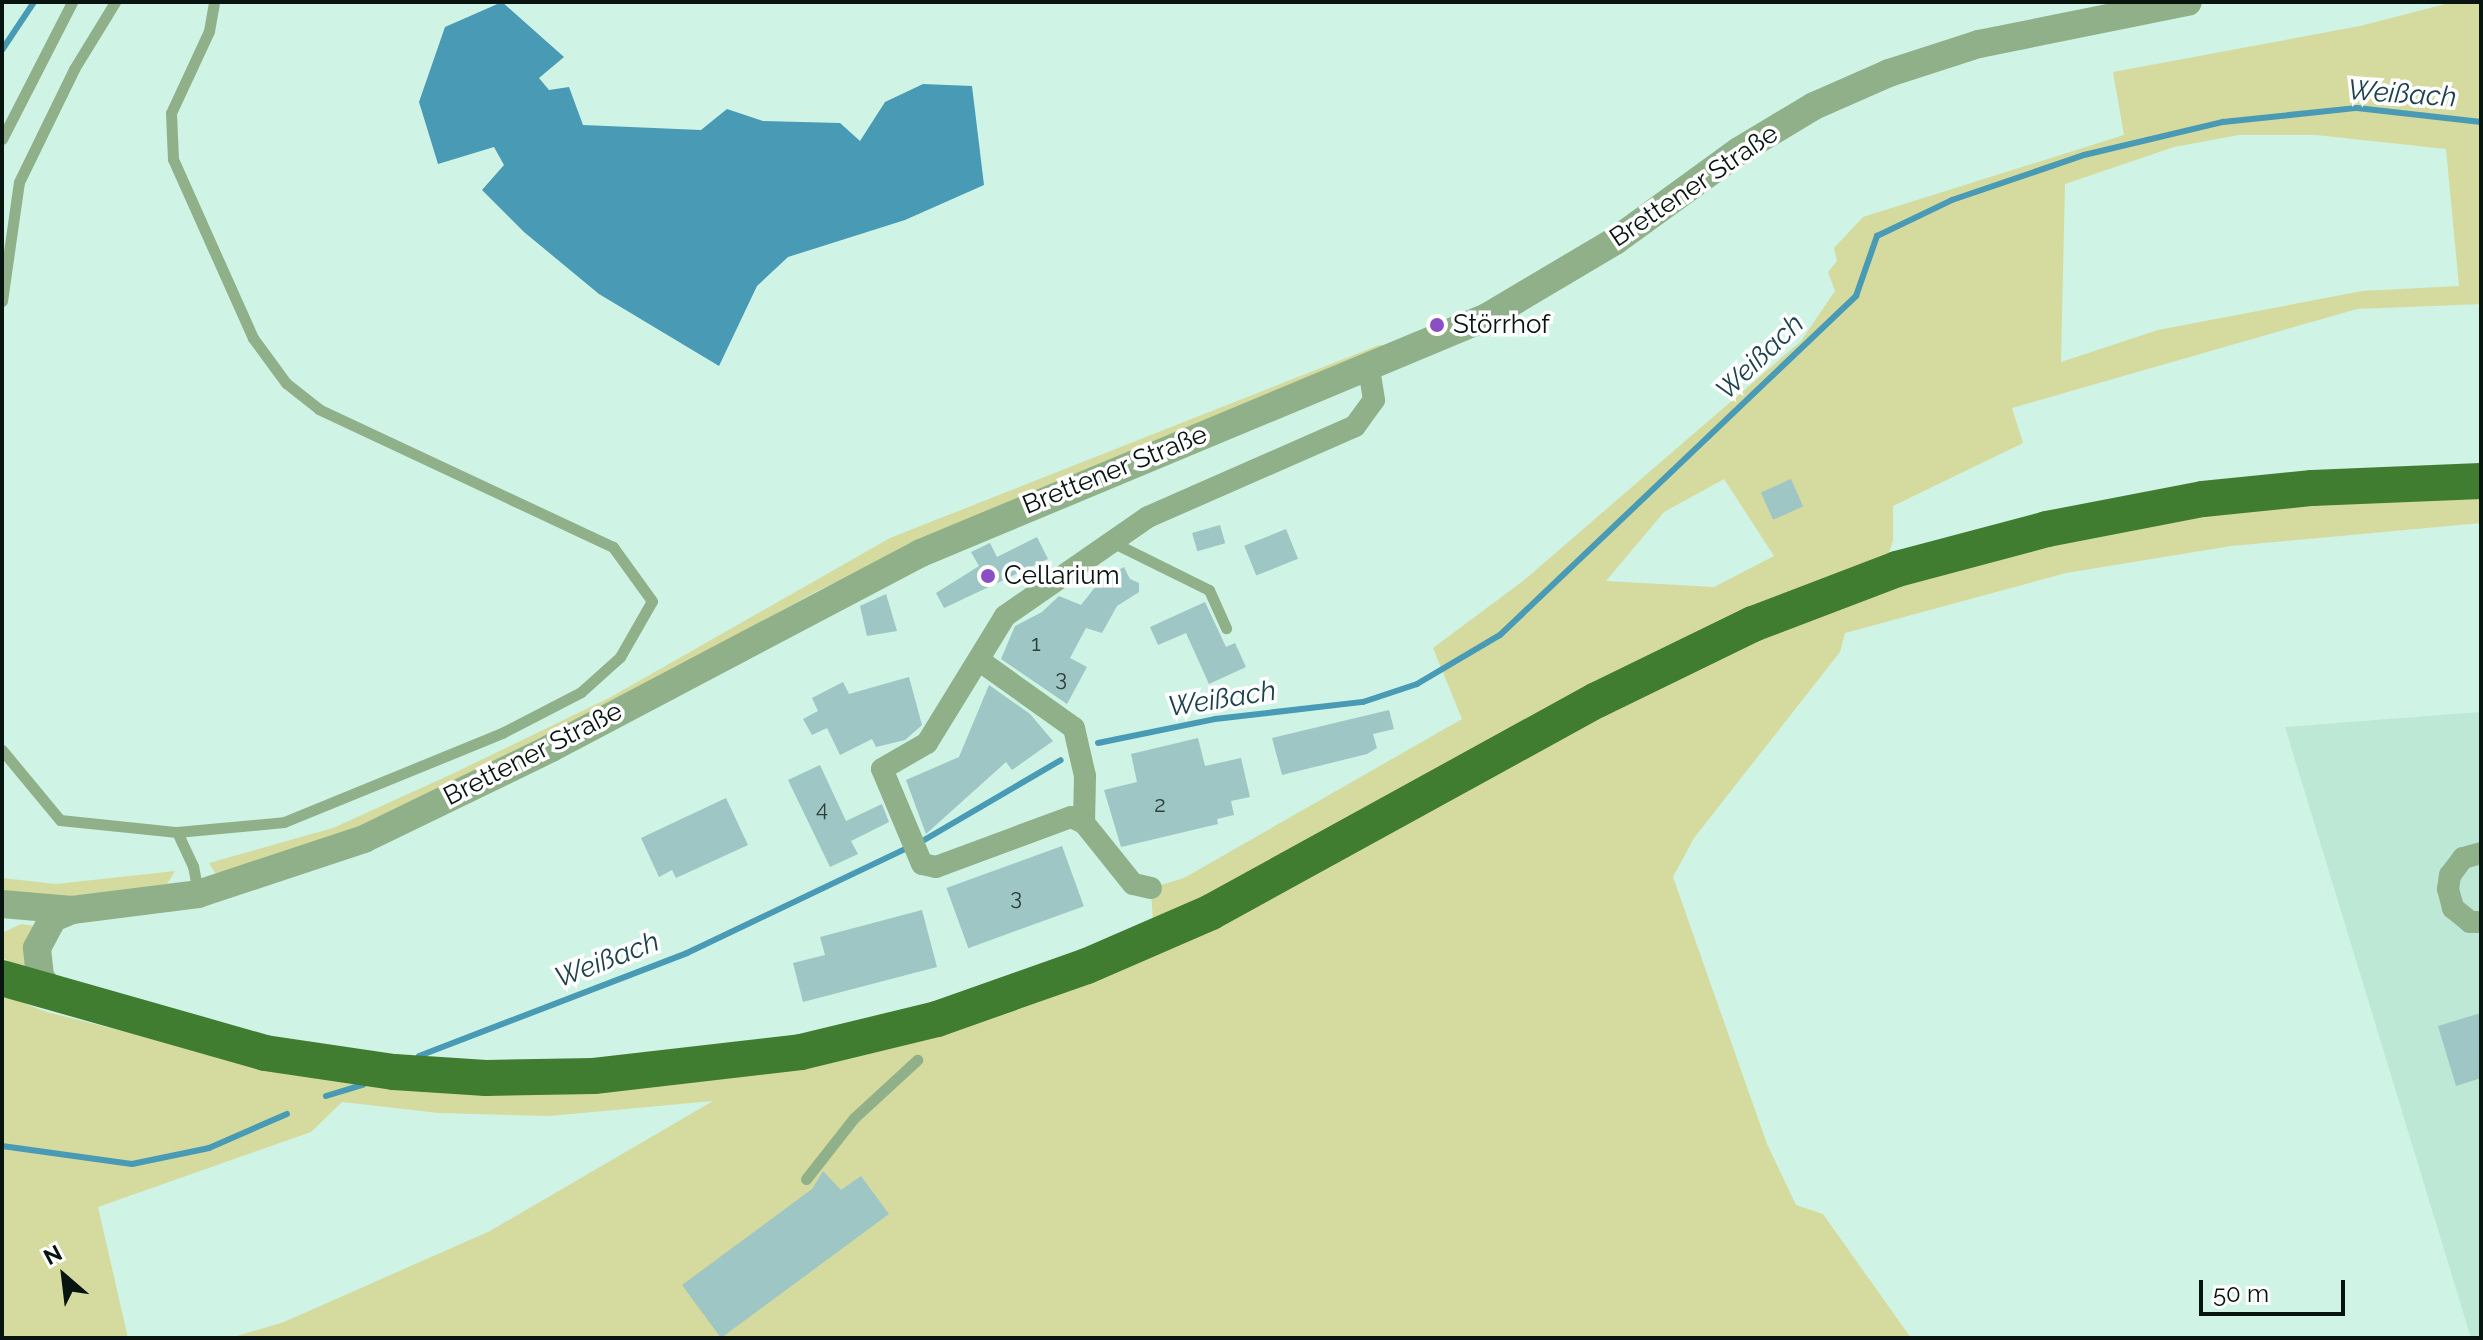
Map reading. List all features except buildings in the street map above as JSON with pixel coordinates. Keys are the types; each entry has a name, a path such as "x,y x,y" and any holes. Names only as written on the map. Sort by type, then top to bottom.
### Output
{"main road":[{"path":"2,978 54,996 265,1053 394,1072 486,1078 667,1068 801,1052 937,1019 1087,966 1211,912 1375,825 1611,693 1753,624 1897,569 2047,529 2203,499 2312,488 2481,481"}],"street":[{"name":"Brettener Straße","path":"16,906 72,910 198,894 364,839 551,748 921,553 1077,484 1369,369 1545,285 1739,151 1814,106 1889,73 1979,44 2188,2"},
{"path":"1151,888 1133,884 1119,871 1084,823 1071,817 936,867 922,864 882,769 927,743 1005,616 1148,517 1355,426 1374,400 1369,369"},
{"path":"980,661 1074,728 1085,776 1084,823"},
{"path":"2481,853 2463,858 2450,875 2448,889 2453,908 2470,922 2481,922"},
{"path":"2,920 16,906"},
{"path":"54,996 40,977 37,948 53,918 72,910"}],"lane":[{"path":"2,139 72,2"},
{"path":"2,301 19,182 74,69 115,2"},
{"path":"2,750 60,820 177,832 284,822 502,733 581,692 610,666 652,601 613,547 319,409 286,383 261,349 173,159 171,113 209,31 214,2"},
{"path":"1111,542 1209,590 1226,628"},
{"path":"177,832 193,866 198,894"},
{"path":"806,1179 854,1118 917,1060"}],"shaded area":[{"path":"2481,712 2481,1338 2471,1338 2285,727"}],"green space":[{"path":"2453,2 2481,2 2481,304 2357,309 2012,408 2023,443 1893,506 1893,540 1887,560 1757,636 1968,562 2263,504 2481,494 2481,523 2231,546 2066,573 1845,633 1840,652 1694,838 1673,877 1767,1144 1796,1205 1823,1214 1911,1338 230,1338 284,1322 490,1231 713,1101 549,1116 439,1113 342,1102 311,1132 98,1207 128,1338 2,1338 2,995 47,1012 289,1073 801,1052 1153,924 1151,888 1184,878 1462,719 1433,648 1523,581 1801,341 1835,291 1828,272 1837,261 1834,248 1863,217 2124,135 2113,72 2360,26","holes":["2239,135 2316,135 2446,149 2459,286 2362,291 2158,330 2061,362 2065,184 2174,147","1724,479 1774,556 1714,587 1606,581 1664,512"]},
{"path":"1385,345 950,528 817,591 633,692 369,822 261,868 216,874 209,863 333,828 452,774 611,697 890,538"},
{"path":"175,871 167,884 63,897 2,891 2,878 56,884"},
{"path":"21,924 34,926 26,968 2,958 2,933"}],"water":[{"path":"502,2 564,57 539,78 549,90 569,87 583,125 701,130 727,109 763,121 840,123 860,141 885,102 923,84 972,86 984,185 905,220 788,257 757,286 719,366 599,294 524,232 482,190 504,165 494,147 438,164 419,102 445,27"}],"waterway":[{"path":"2,50 34,2"},
{"name":"Weißach","path":"1098,743 1215,719 1363,702 1417,684 1500,635 1856,296 1877,236 1952,200 2084,155 2223,122 2357,108 2481,122"},
{"name":"Weißach","path":"919,843 1061,760"},
{"name":"Weißach","path":"419,1056 687,953 909,847"},
{"name":"Weißach","path":"326,1096 363,1085"},
{"name":"Weißach","path":"2,1146 132,1164 209,1148 287,1114"}],"place":[{"name":"Störrhof","path":"1437,325"},
{"name":"Cellarium","path":"988,576"}]}
